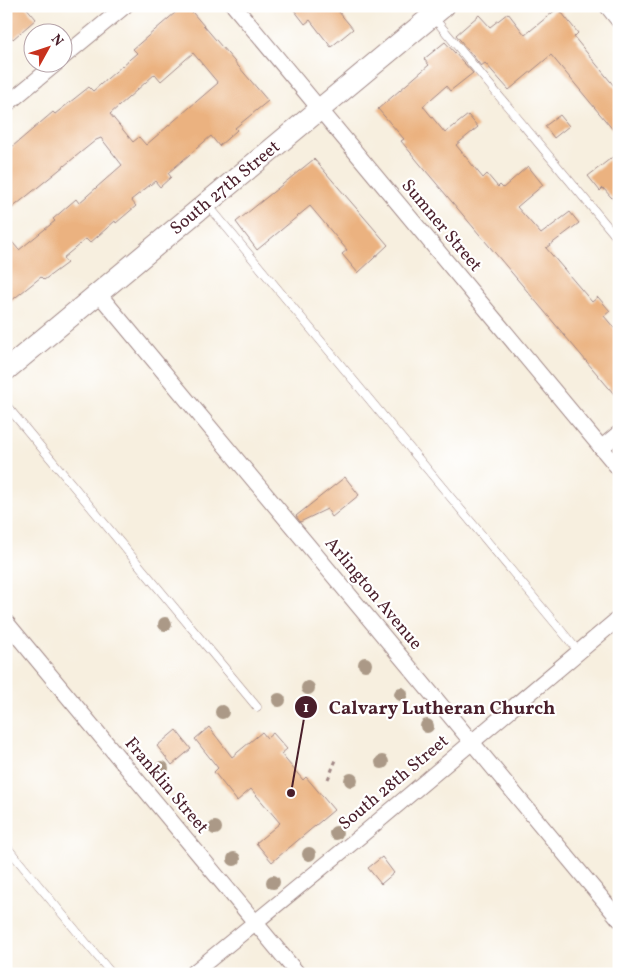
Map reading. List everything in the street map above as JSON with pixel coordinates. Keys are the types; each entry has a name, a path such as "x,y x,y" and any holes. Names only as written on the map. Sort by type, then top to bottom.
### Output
{"main road":[{"name":"South 27th Street","path":"6,370 320,110 434,10"}],"street":[{"path":"72,50 125,6"},
{"name":"Sumner Street","path":"234,6 619,469"},
{"path":"606,6 619,21"},
{"path":"6,105 46,72"},
{"name":"Arlington Avenue","path":"98,293 619,918"},
{"path":"601,448 619,433"},
{"name":"South 28th Street","path":"192,974 619,618"},
{"name":"Franklin Street","path":"6,622 298,974"}],"lane":[{"path":"434,10 619,240"},
{"path":"206,204 579,652"},
{"path":"6,404 257,708"},
{"path":"6,846 112,974"}],"path":[{"path":"328,779 336,760"}],"building":[{"path":"6,6 25,6 36,19 33,22 22,22 22,31 13,39 6,31"},
{"path":"183,6 187,6 268,101 235,128 237,130 219,146 211,136 168,173 171,177 160,187 155,181 131,200 136,206 116,223 115,221 90,243 86,239 63,258 67,263 44,280 41,277 6,305 6,235 19,250 55,221 53,219 76,199 79,203 122,165 101,138 96,140 6,213 6,152 53,112 55,114 89,87 93,91 137,53 133,49","holes":["193,53 218,83 146,145 139,137 133,142 110,114 155,74 161,81"]},
{"path":"291,6 334,6 353,29 331,47 310,20 305,24"},
{"path":"558,8 578,33 574,37 619,92 619,137 551,55 509,90 485,63 481,66 456,35 479,15 490,27 508,13 525,35"},
{"path":"445,42 473,73 450,91 446,86 423,106 445,133 468,115 478,127 456,145 483,178 487,174 498,187 500,185 503,188 528,166 543,185 517,207 541,234 570,212 579,223 546,248 592,302 598,297 610,311 604,316 619,334 619,400 420,164 401,141 404,139 378,109 429,65 424,59"},
{"path":"560,115 569,126 554,138 545,126"},
{"path":"619,152 619,206 603,188 600,191 588,176"},
{"path":"314,159 388,245 358,273 342,254 347,250 310,206 257,250 236,222"},
{"path":"345,477 359,495 332,517 327,509 300,522 296,516"},
{"path":"209,727 232,757 262,732 267,738 273,733 287,749 281,754 303,780 306,777 334,810 272,862 256,843 280,823 251,789 237,801 214,772 218,768 195,739"},
{"path":"176,730 191,749 172,765 157,746"},
{"path":"382,857 394,873 381,884 368,868"}],"place":[{"name":"Calvary Lutheran Church","path":"291,793"}]}
